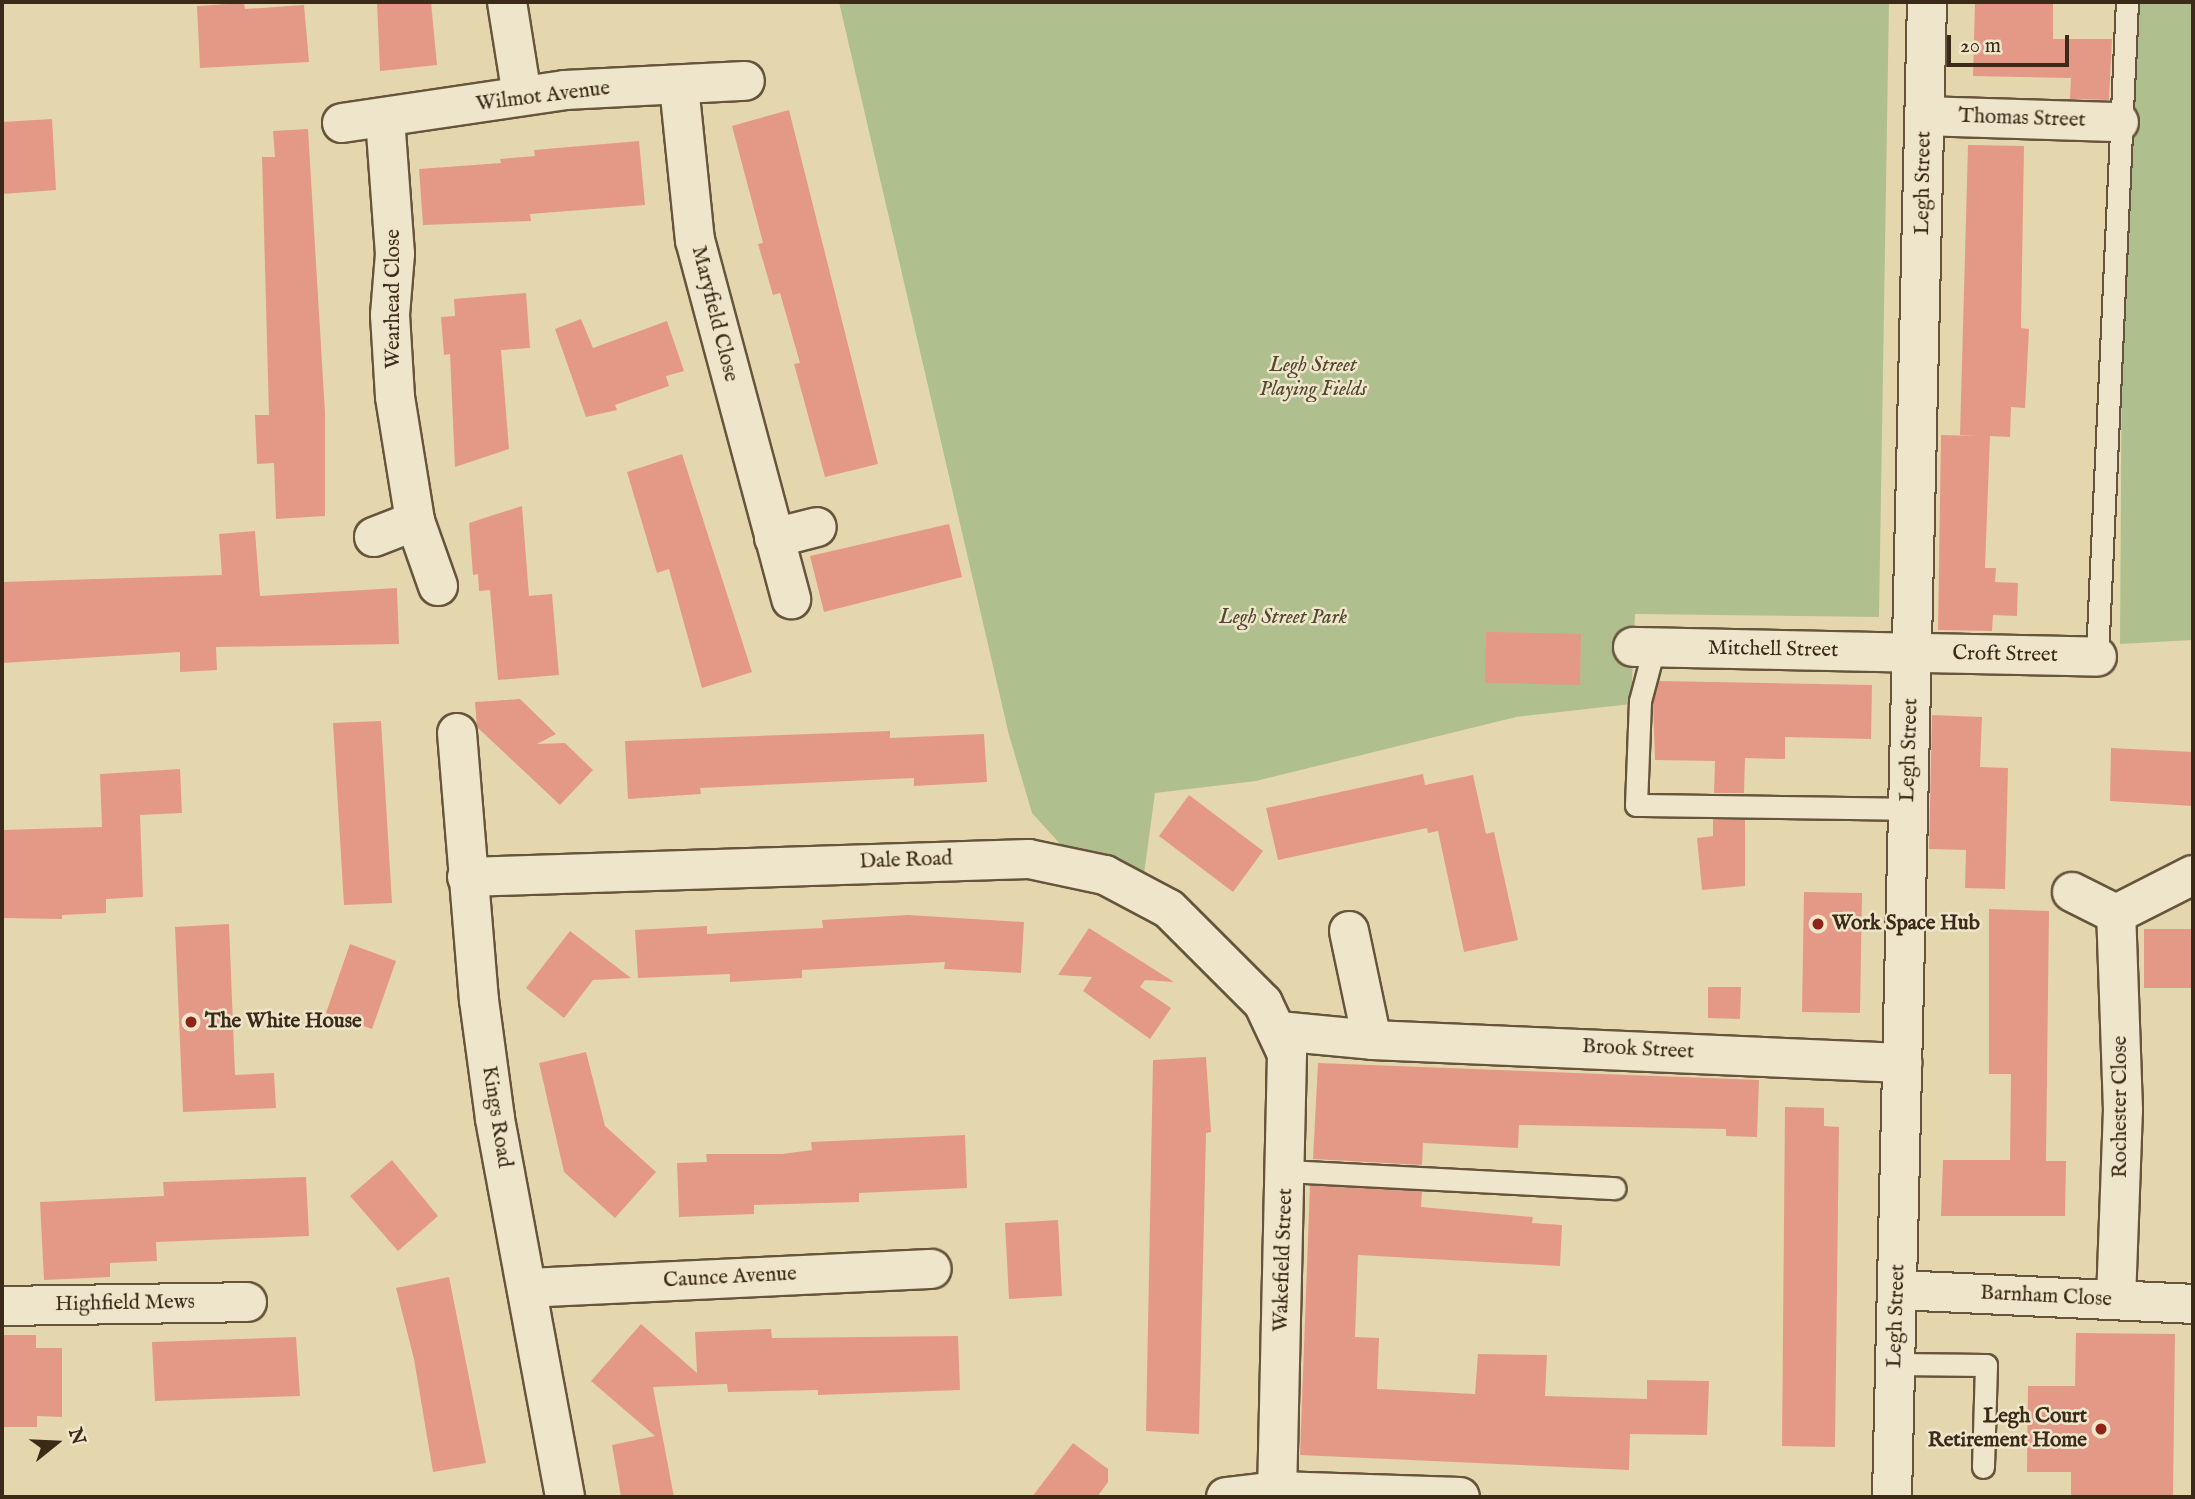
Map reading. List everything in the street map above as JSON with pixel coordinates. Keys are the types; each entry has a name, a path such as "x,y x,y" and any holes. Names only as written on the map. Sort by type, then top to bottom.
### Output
{"street":[{"path":"507,2 522,96"},
{"name":"Legh Street","path":"1892,1497 1927,2"},
{"name":"Wilmot Avenue","path":"342,123 522,96 745,81"},
{"name":"Maryfield Close","path":"679,86 695,240 791,599"},
{"name":"Thomas Street","path":"1925,116 2119,122"},
{"name":"Wearhead Close","path":"385,118 395,254 390,315 395,397 415,521 438,586"},
{"path":"374,537 415,521"},
{"path":"774,538 817,527"},
{"name":"Mitchell Street","path":"1644,647 1913,653"},
{"name":"Croft Street","path":"1913,653 2097,657"},
{"name":"Kings Road","path":"457,733 467,877 495,1119 565,1497"},
{"name":"Dale Road","path":"467,877 986,858 1071,866 1105,875 1169,909 1262,1003 1279,1031"},
{"path":"2072,892 2116,914 2193,876"},
{"name":"Rochester Close","path":"2116,914 2123,1048 2116,1300"},
{"path":"1349,931 1372,1040"},
{"name":"Brook Street","path":"1279,1031 1372,1040 1903,1063"},
{"name":"Wakefield Street","path":"1277,1491 1287,1171 1287,1054 1279,1031"},
{"name":"Caunce Avenue","path":"527,1288 932,1269"},
{"name":"Barnham Close","path":"1898,1290 2193,1304"},
{"name":"Highfield Mews","path":"2,1306 247,1302"},
{"path":"1226,1497 1277,1491 1460,1497"}],"lane":[{"path":"2097,657 2119,122 2127,2"},
{"path":"1644,647 1636,805 1908,809"},
{"path":"1287,1171 1615,1188"},
{"path":"1896,1364 1986,1365 1983,1466"}],"green space":[{"name":"Legh Street Playing Fields","path":"839,2 1889,2 1879,617 1635,614 1631,704 1516,717 1256,781 1155,793 1144,874 1072,857 1032,813 1009,735"},
{"path":"2136,2 2193,2 2193,640 2120,644 2122,332"}],"building":[{"path":"377,2 431,2 437,65 380,71"},
{"path":"1975,2 2053,2 2053,39 2112,39 2109,100 2070,99 2071,78 1973,76"},
{"path":"244,3 245,9 304,5 309,62 200,68 197,6"},
{"path":"789,110 878,464 825,477 794,364 800,363 780,293 773,295 758,244 763,243 732,126"},
{"path":"52,119 56,190 2,194 2,122"},
{"path":"308,129 325,413 325,516 276,519 274,463 257,464 255,415 269,415 262,157 275,157 273,131"},
{"path":"639,141 645,205 530,214 531,221 423,225 419,169 501,163 500,159 535,156 534,150"},
{"path":"1968,145 2024,146 2021,328 2029,329 2025,408 2011,407 2010,437 1990,436 1985,568 1996,568 1995,582 2018,583 2017,616 1993,615 1992,631 1938,630 1941,435 1979,436 1960,435"},
{"path":"526,293 530,348 501,350 509,449 455,467 450,354 444,355 441,317 455,316 454,299"},
{"path":"581,319 593,348 667,321 684,371 666,376 669,386 615,405 617,410 586,417 555,329"},
{"path":"682,454 752,672 702,688 669,569 657,573 627,472"},
{"path":"522,506 529,596 552,594 559,675 498,680 490,590 479,591 478,574 473,575 469,523"},
{"path":"949,524 962,577 824,612 810,556"},
{"path":"255,531 260,596 397,588 399,644 216,647 217,670 180,672 180,652 2,663 2,582 222,575 219,534"},
{"path":"1486,632 1581,634 1580,685 1485,683"},
{"path":"1659,681 1872,685 1871,739 1785,737 1785,759 1745,758 1744,793 1714,793 1715,761 1655,760 1653,703"},
{"path":"520,699 556,734 537,744 565,743 593,770 560,805 477,727 475,702"},
{"path":"1932,715 1982,717 1980,767 2008,768 2005,889 1965,888 1966,850 1929,849"},
{"path":"381,721 392,903 344,905 333,723"},
{"path":"890,731 890,738 984,734 987,782 914,786 914,778 700,788 701,794 628,799 625,741"},
{"path":"2111,748 2193,752 2193,806 2110,801"},
{"path":"180,769 182,813 140,815 143,897 106,899 106,913 62,915 62,919 3,918 2,830 102,827 100,774"},
{"path":"1423,774 1425,785 1473,775 1486,834 1494,832 1518,940 1464,952 1438,831 1428,833 1427,828 1278,860 1266,808"},
{"path":"1189,795 1263,851 1233,892 1159,836"},
{"path":"1713,819 1745,820 1745,886 1702,890 1697,838 1713,836"},
{"name":"Work Space Hub","path":"1804,892 1862,893 1860,1013 1802,1012"},
{"path":"1989,909 2049,911 2046,1161 2066,1161 2065,1216 1941,1216 1943,1160 2010,1160 2011,1074 1989,1074"},
{"path":"908,915 1024,922 1021,973 944,969 945,962 802,970 802,978 730,982 730,974 638,978 635,930 707,926 707,934 823,928 822,920"},
{"name":"The White House","path":"229,924 235,1075 274,1073 276,1108 183,1112 175,927"},
{"path":"1089,928 1174,982 1145,980 1140,987 1171,1008 1150,1039 1083,991 1092,977 1058,975"},
{"path":"2144,929 2193,929 2193,988 2144,988"},
{"path":"570,931 631,978 593,980 564,1018 526,988"},
{"path":"350,944 396,961 372,1029 326,1013"},
{"path":"1708,987 1741,987 1740,1019 1708,1018"},
{"path":"586,1052 605,1126 656,1172 615,1218 564,1172 539,1063"},
{"path":"1206,1057 1211,1132 1206,1133 1199,1434 1146,1431 1153,1060"},
{"path":"1318,1063 1759,1080 1757,1137 1726,1136 1726,1129 1519,1125 1518,1148 1423,1143 1422,1165 1313,1159"},
{"path":"1785,1107 1824,1108 1824,1126 1839,1127 1835,1447 1782,1446"},
{"path":"965,1135 967,1188 859,1193 859,1202 754,1205 754,1214 679,1217 677,1163 707,1162 706,1154 782,1154 812,1150 811,1142"},
{"path":"392,1160 438,1216 398,1251 350,1196"},
{"path":"306,1177 309,1236 156,1242 157,1261 110,1263 110,1277 44,1280 40,1202 164,1196 163,1182"},
{"path":"1310,1185 1422,1191 1421,1207 1533,1217 1532,1223 1562,1225 1560,1266 1358,1255 1355,1337 1379,1338 1377,1389 1475,1394 1478,1354 1547,1355 1545,1396 1647,1399 1647,1380 1709,1381 1707,1435 1630,1434 1629,1470 1300,1455"},
{"path":"1058,1220 1062,1296 1009,1299 1005,1223"},
{"path":"449,1277 486,1463 433,1472 414,1359 396,1288"},
{"path":"641,1324 697,1373 695,1332 771,1329 772,1338 958,1336 960,1390 818,1395 818,1390 728,1392 727,1384 653,1387 674,1497 621,1497 612,1445 655,1436 591,1381"},
{"name":"Legh Court Retirement Home","path":"2076,1333 2175,1334 2173,1497 2071,1497 2071,1472 2027,1472 2028,1386 2075,1386"},
{"path":"2,1335 36,1335 36,1348 62,1348 62,1417 37,1416 37,1427 2,1427"},
{"path":"296,1337 300,1396 155,1401 152,1342"},
{"path":"1073,1443 1108,1469 1108,1482 1097,1497 1032,1497"}],"place":[{"name":"Work Space Hub","path":"1818,924"},
{"name":"The White House","path":"191,1022"},
{"name":"Legh Court Retirement Home","path":"2101,1429"}],"park label":[{"name":"Legh Street Park","path":"1283,618"}]}
